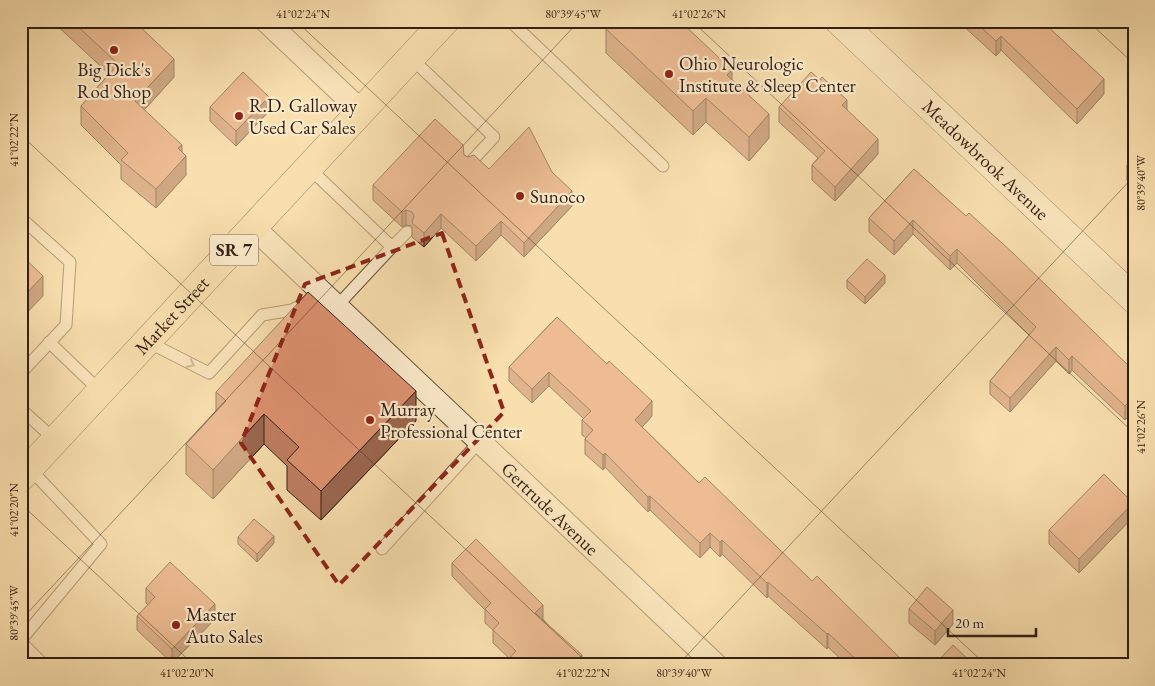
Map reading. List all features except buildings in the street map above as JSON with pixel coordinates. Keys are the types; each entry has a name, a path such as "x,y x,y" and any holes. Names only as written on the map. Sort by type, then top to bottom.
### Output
{"main road":[{"name":"Market Street","path":"25,473 411,58 435,27"}],"street":[{"path":"266,21 361,111"},
{"name":"Meadowbrook Avenue","path":"839,21 1134,300"},
{"name":"Gertrude Avenue","path":"254,228 716,665"}],"lane":[{"path":"510,21 663,166"},
{"path":"411,58 494,137 469,164"},
{"path":"309,168 392,247"},
{"path":"21,218 70,262 66,325 21,373"},
{"path":"148,342 209,373 262,314 292,310 330,299 407,232"},
{"path":"49,342 101,392"},
{"path":"21,409 56,441"},
{"path":"382,549 480,442"},
{"path":"25,473 101,544 21,641 44,665"}],"highlighted area":[{"path":"442,233 504,412 339,585 241,443 305,284"}],"place":[{"name":"Big Dick's Rod Shop","path":"114,50"},
{"name":"Ohio Neurologic Institute & Sleep Center","path":"669,74"},
{"name":"R.D. Galloway Used Car Sales","path":"239,116"},
{"name":"Sunoco","path":"520,196"},
{"name":"Murray Professional Center","path":"370,420"},
{"name":"Master Auto Sales","path":"176,625"}]}
